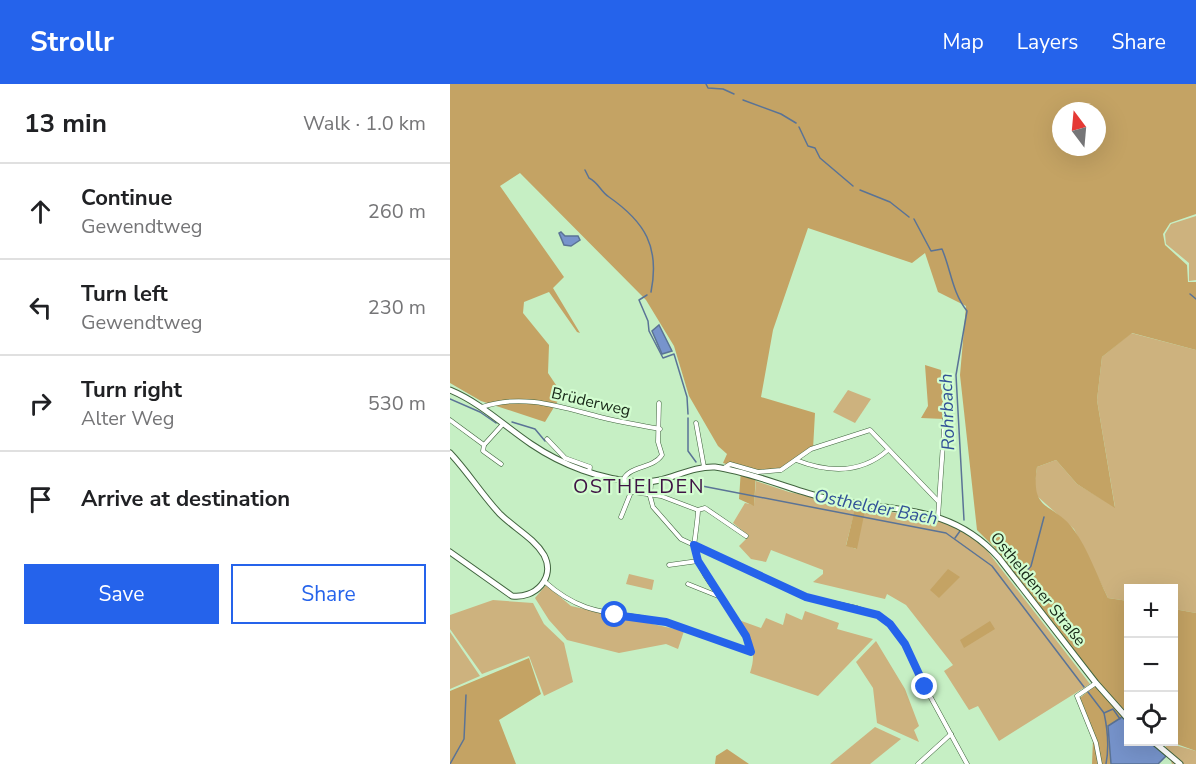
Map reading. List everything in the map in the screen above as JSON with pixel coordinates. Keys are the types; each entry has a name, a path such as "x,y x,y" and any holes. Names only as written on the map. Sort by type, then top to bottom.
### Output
{"main road":[{"name":"Ostheldener Straße","path":"450,390 482,407 550,456 589,472 623,480 651,483 704,467 724,468 825,498 938,517 960,525 984,541 1096,683 1124,714"},
{"path":"450,453 500,514 539,548 547,564 544,581 532,593 512,596 450,552"},
{"path":"1160,746 1180,764"}],"street":[{"name":"Brüderweg","path":"482,407 519,400 551,403 602,418 660,429"},
{"path":"623,480 629,472 646,467 662,455 658,442 659,404"},
{"path":"938,517 945,415"},
{"path":"450,420 484,445"},
{"path":"501,464 483,451 484,445 503,423"},
{"path":"696,423 704,467"},
{"path":"724,468 730,464 758,472 781,470 811,450 870,430 938,501"},
{"name":"Ostheldener Straße","path":"547,439 565,458 590,467 589,472"},
{"path":"796,459 832,469 855,469 870,464 888,450"},
{"path":"621,517 633,492 635,482"},
{"path":"651,483 652,507 681,539 806,597 857,608 884,618 905,644 967,764"},
{"path":"633,492 661,496 698,510 705,508 746,536"},
{"path":"544,581 571,603 615,615 666,622 751,652 746,636 718,596 698,561 694,545 698,533 698,510"},
{"path":"669,565 698,561"},
{"path":"688,584 718,596"},
{"path":"1096,683 1077,696 1096,743 1100,764"},
{"path":"918,764 951,734"}],"shaded area":[{"path":"450,84 1196,84 1196,214 1170,223 1163,234 1165,245 1187,265 1188,282 1196,282 1196,350 1132,333 1102,357 1097,400 1115,508 1077,484 1056,460 1037,467 1037,493 1040,500 1066,521 1079,537 1108,598 1124,600 1124,720 1122,718 1108,726 1111,764 1092,764 1093,739 1077,700 1099,683 994,547 977,530 960,375 966,306 938,292 925,253 912,263 808,228 773,330 761,397 815,413 813,449 781,471 756,473 754,506 739,499 741,469 723,463 727,454 718,446 689,396 674,346 646,300 520,173 500,186 564,277 553,288 580,333 549,292 524,302 523,313 549,345 548,373 562,394 545,422 481,401 450,383"},
{"path":"1196,216 1196,280 1189,281 1189,263 1166,244 1165,234 1171,224"},
{"path":"1131,333 1196,350 1196,613 1178,610 1178,584 1124,584 1124,600 1108,598 1074,529 1037,496 1034,488 1037,467 1056,460 1077,484 1115,507 1097,400 1102,357"},
{"path":"925,365 941,370 944,419 921,418 928,406"},
{"path":"848,390 871,399 855,423 833,412"},
{"path":"756,481 789,492 856,506 846,545 856,549 865,507 950,523 982,544 1090,684 999,741 978,706 969,710 944,671 953,665 906,605 887,594 885,599 813,582 823,574 823,570 771,550 766,562 751,559 739,546 749,536 733,523 745,503 754,505"},
{"path":"857,500 867,501 857,549 846,546"},
{"path":"948,569 960,577 939,598 930,590"},
{"path":"629,574 654,580 652,590 626,584"},
{"path":"546,585 571,606 684,631 678,649 666,644 619,653 567,640 549,620 535,598"},
{"path":"493,600 533,603 544,624 564,643 573,682 544,696 529,656 482,674 450,629 450,615"},
{"path":"1178,610 1196,613 1196,751 1178,745"},
{"path":"805,611 839,623 837,629 873,639 818,696 750,673 753,651 736,619 761,628 766,618 783,625 786,613 802,620"},
{"path":"990,621 995,629 964,648 960,640"},
{"path":"450,632 480,676 450,689"},
{"path":"876,641 905,689 919,726 914,730 919,742 877,723 873,688 856,662"},
{"path":"529,658 541,694 499,720 516,764 450,764 450,691"},
{"path":"875,727 901,739 870,764 830,764"},
{"path":"1165,746 1178,746 1196,751 1196,764 1172,764"},
{"path":"727,749 749,764 715,764 716,756"}],"water":[{"path":"559,233 565,236 578,236 580,240 571,246 564,245"},
{"path":"659,325 672,351 662,354 652,331"},
{"path":"1122,717 1124,719 1124,746 1154,746 1166,756 1158,764 1111,764 1108,726"}],"waterway":[{"name":"Rohrbach","path":"706,84 708,88 723,89 734,94"},
{"name":"Rohrbach","path":"743,100 781,114 796,123"},
{"name":"Rohrbach","path":"799,127 808,146 815,148 820,158 853,186"},
{"path":"585,170 589,178 606,195 632,216 647,237 653,262 651,292"},
{"name":"Rohrbach","path":"860,190 890,202 909,217"},
{"name":"Rohrbach","path":"914,219 931,251 942,249 955,289 967,311 956,375 964,520"},
{"path":"1190,294 1196,299"},
{"path":"647,295 639,300 648,321 649,331 663,358 674,354 687,397 688,414"},
{"name":"Osthelder Bach","path":"450,399 480,412 496,423"},
{"path":"688,418 688,451 696,462"},
{"name":"Osthelder Bach","path":"512,422 535,429 545,441"},
{"name":"Osthelder Bach","path":"702,486 946,533 992,566 1084,687"},
{"path":"1020,579 1031,566 1044,517"},
{"name":"Rohrbach","path":"955,538 960,531"},
{"name":"Osthelder Bach","path":"1088,692 1104,713 1113,709 1120,719"},
{"path":"450,764 464,739 466,695"},
{"path":"1104,713 1108,739 1106,764"}],"district":[{"name":"OSTHELDEN","path":"639,486"}],"route":[{"path":"615,615 666,622 751,652 746,636 718,596 698,561 694,545 806,597 857,608 884,618 905,644 925,687"}]}
